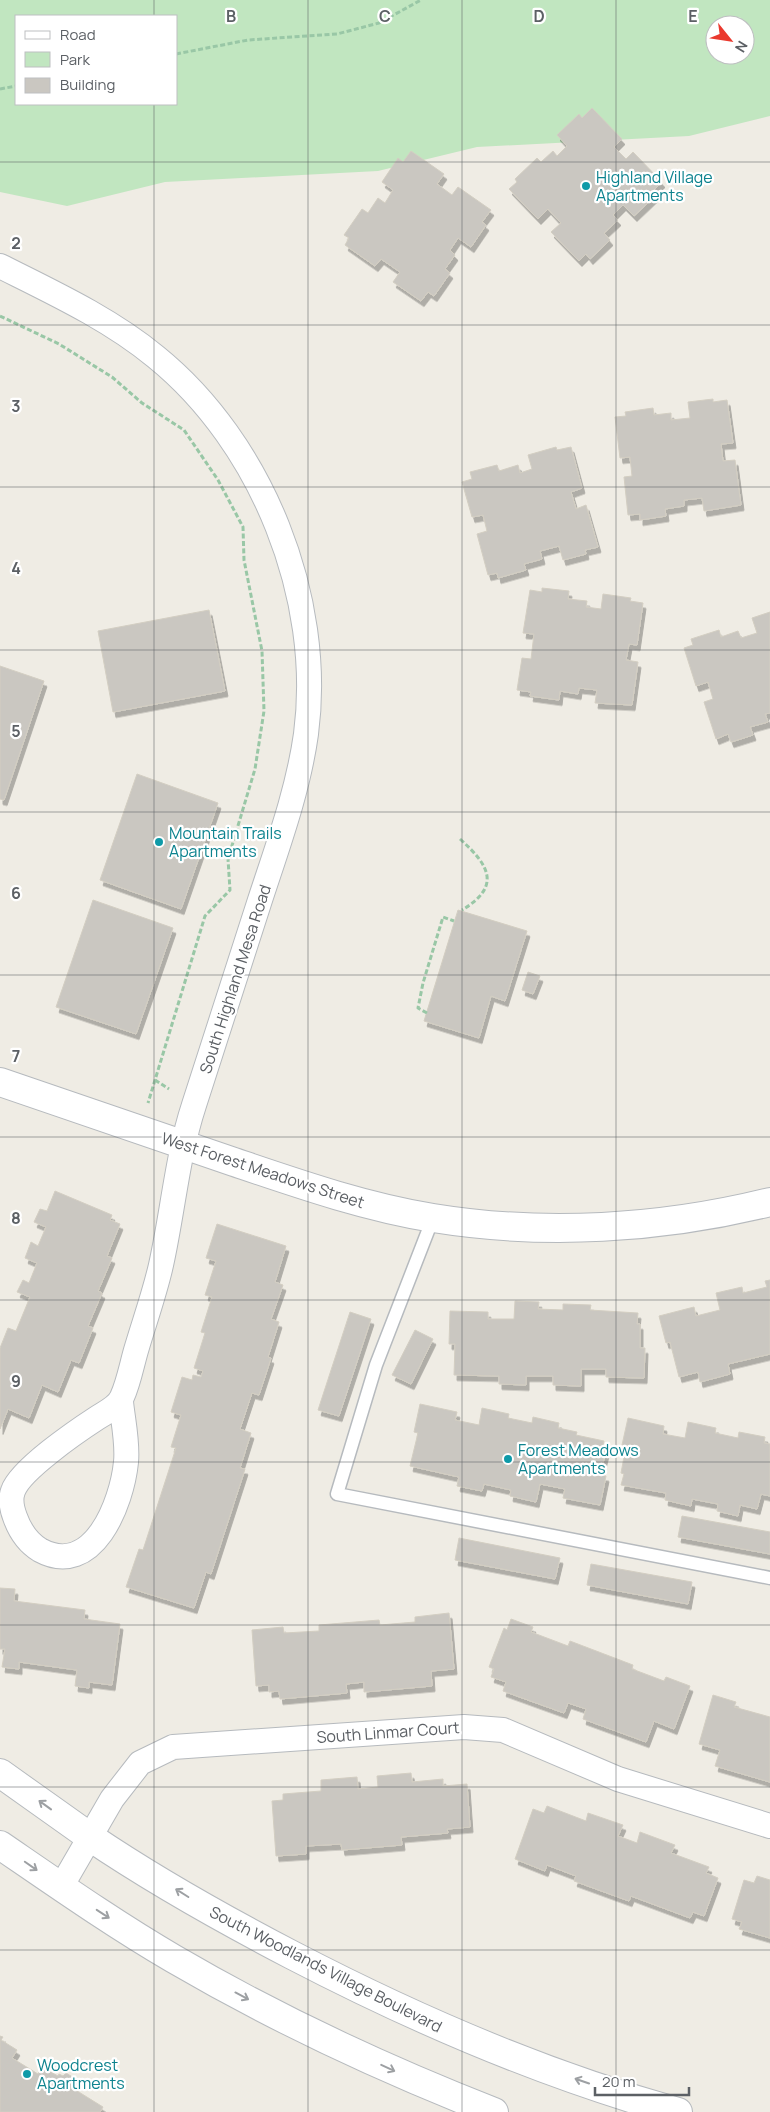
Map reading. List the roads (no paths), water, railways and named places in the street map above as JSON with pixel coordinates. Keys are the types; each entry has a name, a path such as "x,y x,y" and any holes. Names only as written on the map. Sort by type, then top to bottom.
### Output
{"street":[{"name":"South Highland Mesa Road","path":"0,266 97,316 158,358 194,392 245,460 265,498 288,553 299,598 306,642 309,690 306,734 292,801 181,1144 161,1266 121,1402 126,1460 120,1491 108,1521 96,1541 81,1553 61,1556 44,1552 22,1534 12,1506 13,1490 27,1472 70,1437 121,1402"},
{"name":"West Forest Meadows Street","path":"0,1082 330,1194 433,1218 489,1224 589,1227 643,1224 728,1212 770,1202"},
{"name":"South Linmar Court","path":"62,1888 112,1799 140,1763 174,1747 464,1727 503,1730 618,1779 770,1826"},
{"name":"South Woodlands Village Boulevard","path":"0,1772 91,1838 224,1919 331,1975 441,2028 546,2069 678,2112"},
{"path":"0,1844 62,1888 174,1959 246,1999 409,2078 494,2112"}],"lane":[{"path":"433,1218 376,1365 338,1494 770,1578"}],"place":[{"name":"Highland Village Apartments","path":"586,186"},
{"name":"Mountain Trails Apartments","path":"159,842"},
{"name":"Forest Meadows Apartments","path":"508,1459"},
{"name":"Woodcrest Apartments","path":"27,2074"}]}
